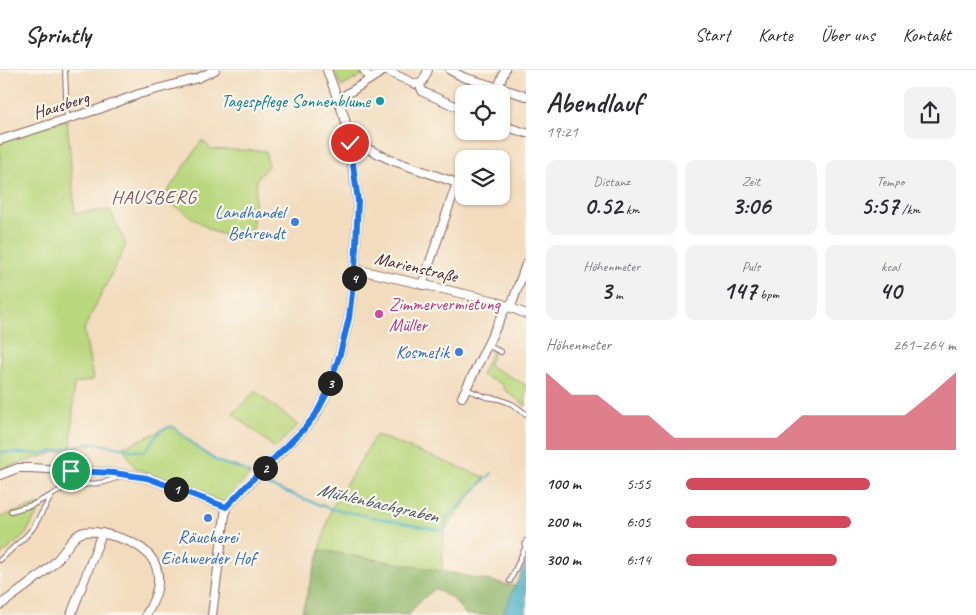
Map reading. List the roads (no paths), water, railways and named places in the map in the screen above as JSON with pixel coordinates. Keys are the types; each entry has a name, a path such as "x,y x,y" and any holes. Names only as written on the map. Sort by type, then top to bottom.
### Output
{"street":[{"name":"Hausberg","path":"0,140 139,94 198,78 215,70"},
{"path":"212,615 226,507 304,429 316,414 326,395 340,354 349,318 355,269 358,201 350,143 339,99 328,70"},
{"path":"364,70 370,79"},
{"path":"339,99 383,71 419,84 423,81 428,70"},
{"path":"450,70 463,77 488,85"},
{"path":"499,85 505,70"},
{"path":"419,84 423,92 455,106"},
{"path":"510,91 526,96"},
{"path":"510,128 526,133"},
{"path":"350,143 356,143 392,160 457,183 422,284"},
{"path":"462,397 504,311 512,301 526,264"},
{"name":"Marienstraße","path":"355,269 495,300 526,314"},
{"path":"0,475 18,468 122,474 147,478 226,507"},
{"path":"0,606 54,563 80,534 86,532 102,533 122,538 137,546 152,558 157,568 160,582 156,596 146,615"},
{"path":"71,615 102,533"}],"lane":[{"path":"65,70 67,119"},
{"path":"487,345 501,352"},
{"path":"466,389 512,404 526,414"},
{"path":"11,511 32,505 64,488 105,482 122,476 122,474"},
{"path":"0,560 33,528 52,495"},
{"path":"510,581 525,548 526,541"}],"water":[{"path":"526,562 526,615 502,615"}],"waterway":[{"name":"Mühlenbachgraben","path":"0,454 2,452 39,454 93,443 144,452 161,430 172,426 213,459 243,469 250,474"},
{"name":"Mühlenbachgraben","path":"262,483 331,509 444,531 447,518 492,473"}],"place":[{"name":"Tagespflege Sonnenblume","path":"380,101"},
{"name":"Landhandel Behrendt","path":"295,222"},
{"name":"Zimmervermietung Müller","path":"379,314"},
{"name":"Kosmetik","path":"459,352"},
{"name":"Räucherei Eichwerder Hof","path":"208,518"}],"district":[{"name":"HAUSBERG","path":"154,196"}]}
